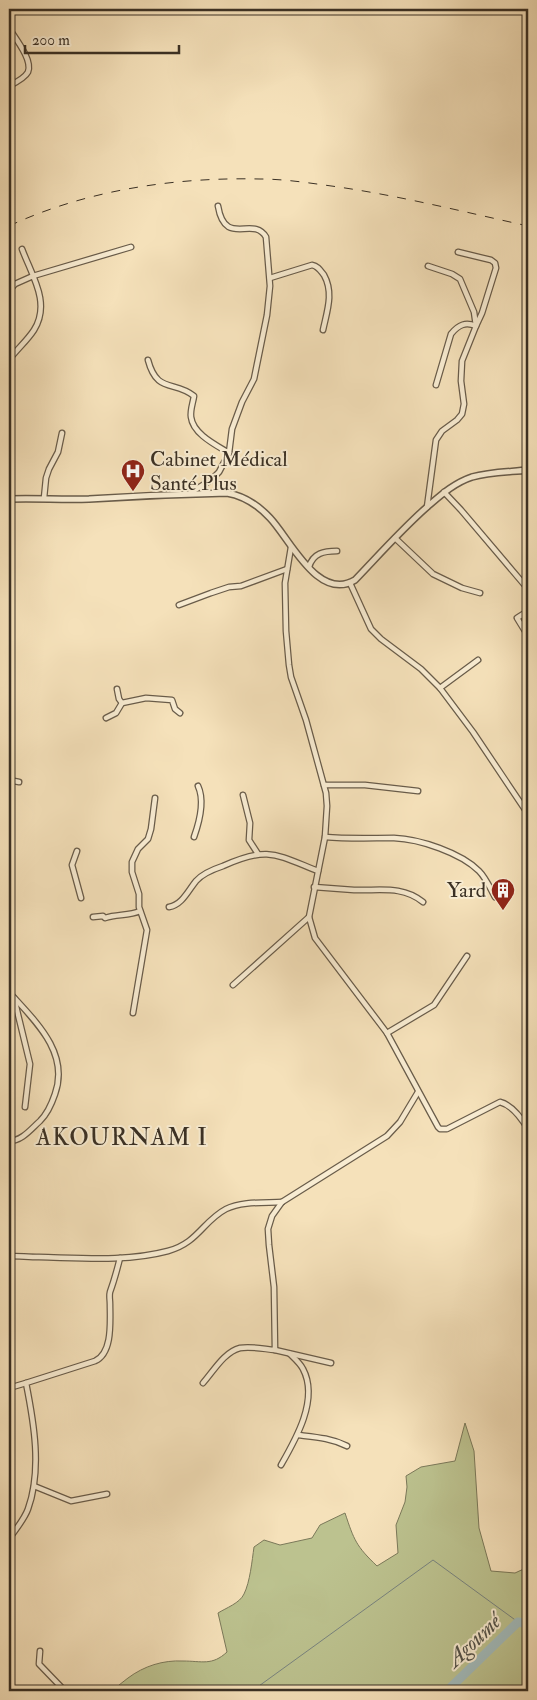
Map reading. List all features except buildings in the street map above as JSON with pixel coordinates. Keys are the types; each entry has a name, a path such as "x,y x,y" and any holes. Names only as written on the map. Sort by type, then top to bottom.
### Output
{"street":[{"path":"9,28 27,57 29,64 28,73 19,81 9,86"},
{"path":"189,494 211,480 219,472 229,453 232,428 242,402 254,379 267,315 270,278 267,240 262,231 257,228 238,230 225,224 220,220 218,206"},
{"path":"9,291 16,284 33,276 131,247"},
{"path":"9,360 38,322 42,305 41,297 22,249"},
{"path":"427,507 436,440 442,431 462,414 464,404 461,382 462,361 482,313 496,268 495,263 491,260 458,252"},
{"path":"270,278 312,265 319,268 329,287 330,299 323,330"},
{"path":"428,266 460,279 474,312 476,326"},
{"path":"436,385 455,329 462,324 468,323 476,326"},
{"path":"148,360 153,374 159,381 194,396 191,413 193,423 213,443 229,453"},
{"path":"44,498 46,478 58,452 62,433"},
{"path":"9,498 89,499 108,496 227,493 242,497 269,517 298,557 318,575 337,586 350,583 361,574 427,507 456,484 470,478 507,471 528,470"},
{"path":"444,492 528,589"},
{"path":"395,538 433,574 462,588 480,593"},
{"path":"292,547 285,583 289,665 324,785 327,806 325,837 309,917 315,938 387,1033 435,1124 440,1129 447,1129 500,1102 503,1102 514,1111 528,1129"},
{"path":"309,567 310,562 315,556 323,552 337,551"},
{"path":"179,605 229,587 241,586 287,569"},
{"path":"350,583 371,629 381,639 421,669 440,688 473,732 528,814"},
{"path":"528,610 517,618 528,636"},
{"path":"440,688 478,660"},
{"path":"117,689 122,703"},
{"path":"106,718 116,713 122,703 146,698 172,700 175,709 180,713"},
{"path":"9,780 19,782"},
{"path":"324,785 365,786 418,791"},
{"path":"194,838 201,801 198,786"},
{"path":"243,795 250,823 251,833 249,840 258,854"},
{"path":"133,1013 147,930 140,911 139,894 132,872 132,862 138,849 148,839 151,829 154,798"},
{"path":"325,837 344,839 396,838 416,841 444,850 454,854 479,872 495,897"},
{"path":"77,851 72,865 80,898"},
{"path":"169,907 175,906 180,902 198,879 233,861 258,854 276,854 318,871"},
{"path":"314,887 401,891 415,895 423,902"},
{"path":"93,917 104,916 106,918 123,914 131,915 140,911"},
{"path":"233,985 309,917"},
{"path":"387,1033 434,1005 467,956"},
{"path":"9,992 51,1043 59,1066 59,1080 53,1100 44,1117 28,1133 17,1140 9,1141"},
{"path":"13,997 30,1064 25,1107"},
{"path":"275,1350 274,1287 268,1229 272,1216 282,1202 387,1136 400,1122 418,1092"},
{"path":"9,1256 120,1258 147,1256 170,1251 181,1246 193,1239 215,1218 234,1206 282,1202"},
{"path":"9,1388 101,1359 106,1352 108,1344 110,1294 120,1258"},
{"path":"204,1383 225,1357 242,1348 275,1350 331,1363"},
{"path":"281,1465 298,1435 309,1391 307,1379 302,1368 290,1354"},
{"path":"9,1539 27,1512 34,1486 35,1429 26,1383"},
{"path":"298,1435 338,1441 347,1446"},
{"path":"34,1486 71,1500 107,1494"},
{"path":"40,1651 39,1664 65,1691"}],"green space":[{"path":"528,988 528,1045 524,1034 526,991"},
{"path":"465,1423 474,1451 479,1528 491,1571 515,1573 528,1567 528,1691 113,1691 134,1674 147,1667 176,1661 211,1661 227,1652 218,1613 236,1603 242,1597 249,1578 254,1547 264,1540 280,1545 312,1538 320,1525 345,1513 356,1542 377,1566 398,1553 396,1525 405,1502 406,1476 421,1467 455,1461"}],"waterway":[{"path":"252,1691 433,1560 518,1622"},
{"name":"Agoumé","path":"447,1691 518,1622 528,1624"}],"railway":[{"path":"9,226 69,203 132,188 196,180 228,179 284,180 350,189 426,203 528,226"}],"place":[{"name":"Cabinet Médical Santé Plus","path":"133,492"},
{"name":"Yard","path":"503,911"}],"district":[{"name":"AKOURNAM I","path":"122,1137"}]}
